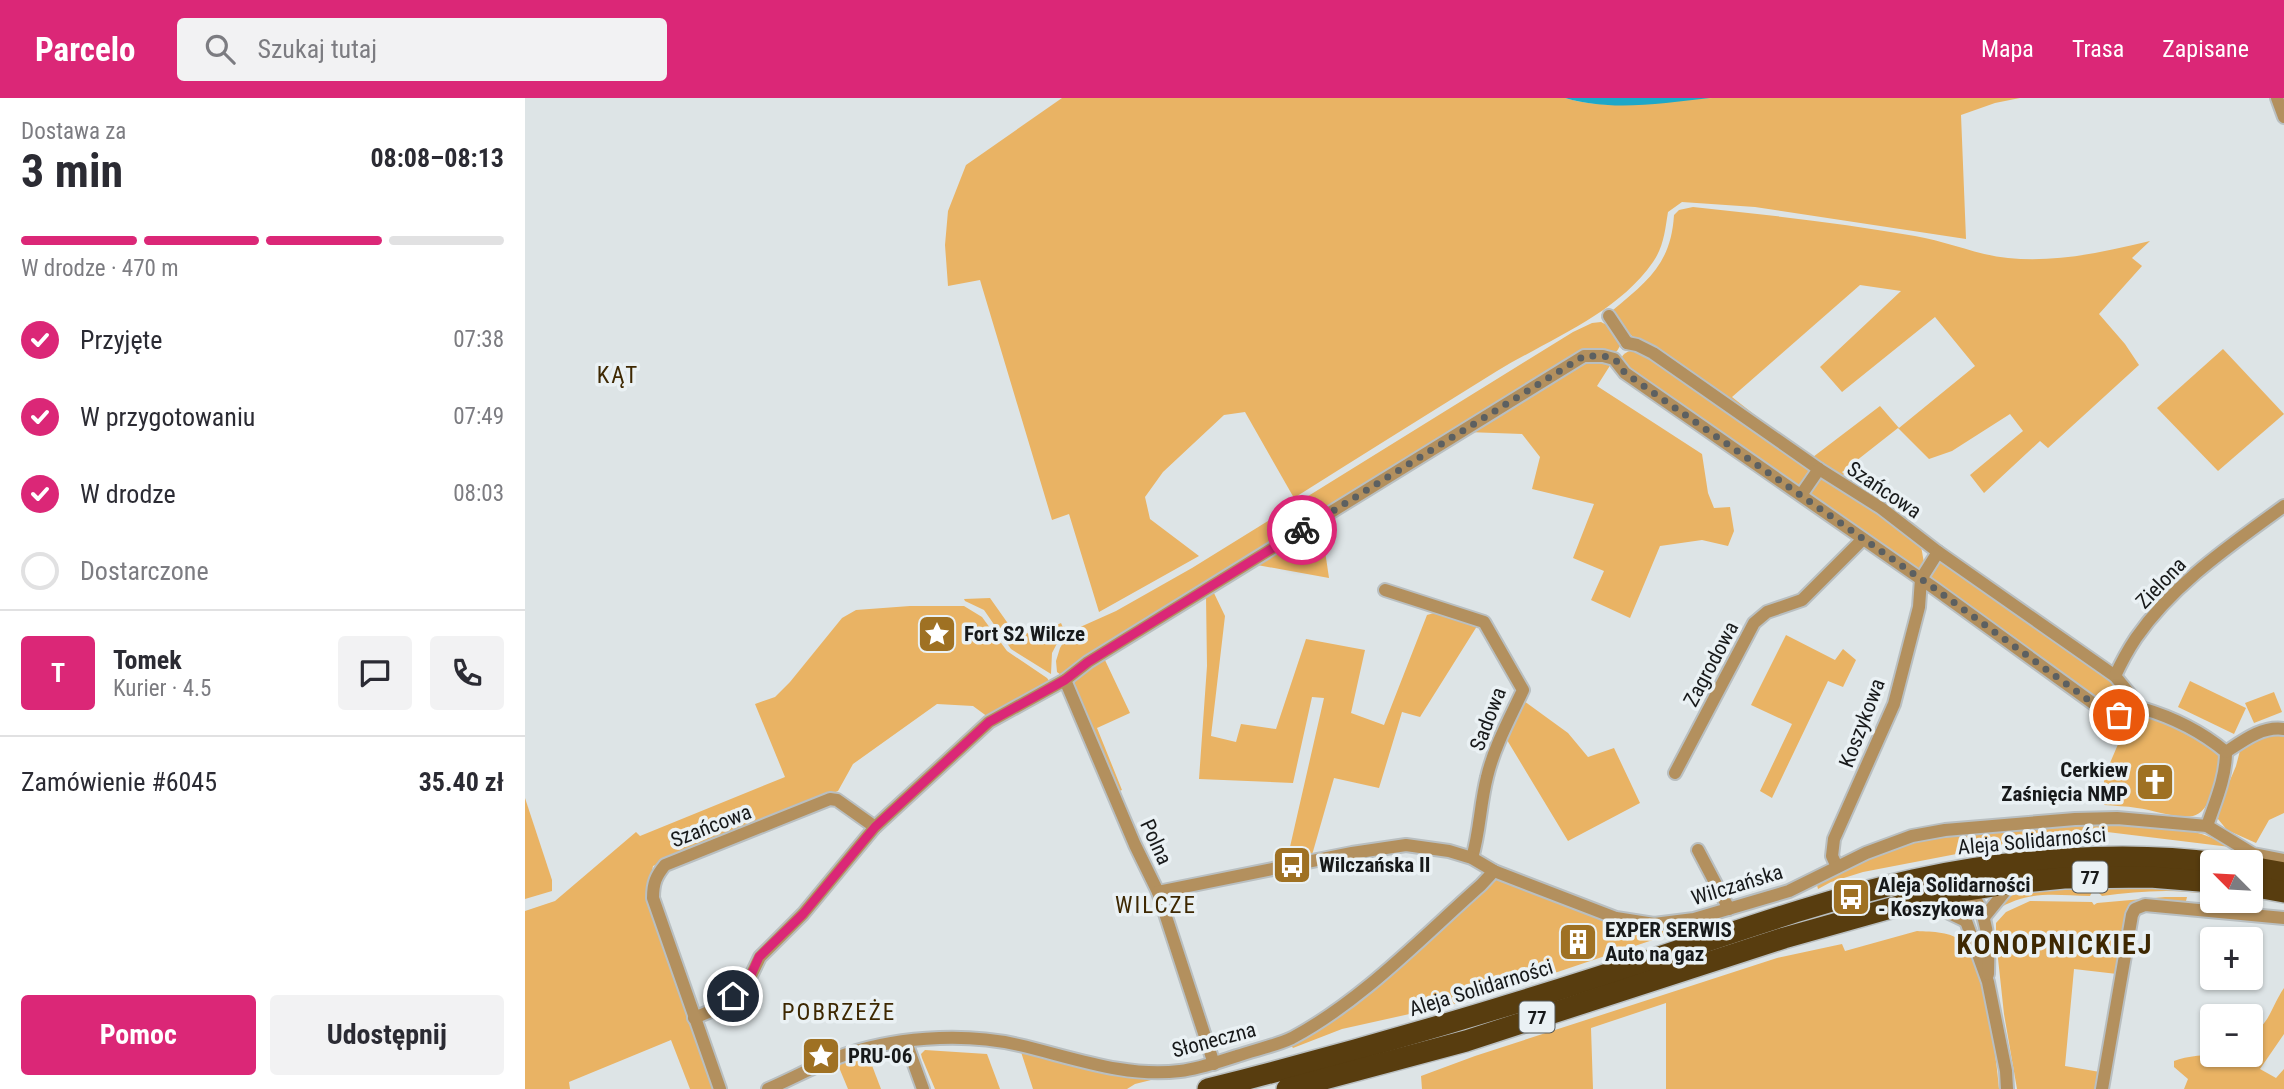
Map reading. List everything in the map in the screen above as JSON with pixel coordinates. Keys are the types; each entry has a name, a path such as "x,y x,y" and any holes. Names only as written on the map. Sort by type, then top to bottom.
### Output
{"highway":[{"name":"Aleja Solidarności","path":"1287,1089 1466,1041 1784,938 1917,902 1967,880 2097,858 2150,857 2200,861"},
{"path":"2263,869 2284,873"},
{"name":"Aleja Solidarności","path":"1208,1089 1455,1023 1912,880 2013,883 2150,877 2200,881"},
{"path":"2263,888 2284,892"}],"street":[{"path":"2277,98 2284,117"},
{"path":"1609,316 1627,343 1615,359"},
{"name":"Szańcowa","path":"1627,343 1653,353 1819,470 1881,509 2115,676"},
{"path":"694,1018 718,1008 747,984 759,957 803,914 875,827 989,722 1065,680 1100,655 1584,356 1615,359 1625,373 1921,579 2105,712 2134,714 2141,708"},
{"path":"1801,495 1819,470"},
{"name":"Zielona","path":"2115,676 2135,638 2154,615 2200,569 2284,506"},
{"name":"Zagrodowa","path":"1675,773 1754,623 1767,612 1803,600 1863,539"},
{"name":"Koszykowa","path":"1837,867 1832,856 1834,839 1894,704 1919,607 1921,579 1938,552"},
{"name":"Sadowa","path":"1385,590 1484,622 1523,690 1486,777 1478,839 1472,858"},
{"path":"2115,676 2141,708 2161,714 2208,736 2226,752 2226,765 2207,826"},
{"name":"Polna","path":"1065,680 1135,845 1158,892 1214,1064"},
{"path":"2226,752 2260,731 2284,729"},
{"name":"Szańcowa","path":"720,1089 653,898 653,884 657,874 665,864 830,799 837,800 875,827"},
{"name":"WiIczańska","path":"1158,892 1384,847 1426,847 1472,858 1494,870 1616,918 1634,923 1654,924 1694,919 1789,891 1898,840 1945,830 2075,819 2117,818 2207,826 2253,854 2284,860"},
{"path":"1698,850 1729,909"},
{"name":"Słoneczna","path":"768,1089 838,1058 932,1038 1015,1044 1126,1070 1156,1073 1214,1064 1291,1038 1354,998 1494,870"},
{"path":"1967,880 1985,916 1989,957 1988,982"},
{"path":"1967,880 1966,921 1988,982 2006,1071 2007,1089"},
{"path":"1985,916 2013,883"},
{"path":"1917,902 1966,921"},
{"path":"2102,1089 2135,909 2145,905 2284,918"},
{"path":"906,1042 923,1089"}],"shaded area":[{"path":"1062,98 1565,98 1621,105 1714,98 2020,98 1995,103 1961,115 1966,239 1755,207 1682,202 1668,212 1662,244 1653,262 1638,280 1602,311 1497,371 1294,498 1245,412 1224,415 1163,472 1145,497 1150,519 1199,556 1099,612 1069,514 1052,520 980,280 948,286 945,245 948,211 966,165"},
{"path":"1693,207 1860,227 1927,238 2008,258 2062,258 2150,241 2132,258 2142,266 2099,314 2139,365 2048,448 2040,441 1984,493 1970,475 2023,431 2010,414 1952,451 1929,459 1898,428 1842,472 1844,474 1841,478 1619,327 1613,310 1656,269 1668,246 1674,215 1679,210","holes":["1860,285 1901,291 1820,367 1842,392 1935,317 1975,366 1899,428 1880,406 1813,457 1732,397"]},
{"path":"1601,322 1616,335 1620,346 1617,351 1611,354 1594,352 1061,675 1057,672 1056,661 1060,648 1067,636 1078,628 1116,611 1192,568 1573,332"},
{"path":"2223,349 2284,414 2218,471 2157,408"},
{"path":"1640,350 1811,470 1801,490 1638,379 1620,361 1628,352"},
{"path":"1591,358 1611,364 1597,386 1702,454 1708,493 1714,508 1730,507 1734,531 1728,546 1702,540 1660,546 1630,618 1591,600 1604,571 1573,558 1594,504 1532,489 1540,457 1522,434 1467,432"},
{"path":"1822,476 1871,505 1921,546 1924,563 1919,571 1810,496 1810,485"},
{"path":"1321,524 1329,578 1257,565"},
{"path":"1945,562 2104,673 2131,700 2128,711 2114,712 2006,631 1990,624 1927,577 1933,566"},
{"path":"1213,591 1225,616 1211,736 1236,742 1241,724 1276,729 1306,639 1365,650 1351,713 1384,725 1427,615 1441,611 1479,623 1420,717 1402,712 1379,788 1334,778 1312,855 1287,860 1324,698 1312,697 1293,783 1199,779 1207,666 1206,596"},
{"path":"990,598 1014,632 1037,634 1061,623 1064,630 1052,653 1051,674 1011,649 984,610 964,599"},
{"path":"964,606 982,617 1007,651 1050,682 988,717 973,706 937,704 853,764 838,791 653,866 648,890 717,1089 690,1089 671,1040 569,1082 570,1089 525,1089 525,911 555,901 636,832 640,836 785,777 755,704 775,697 842,618 856,610"},
{"path":"1786,635 1835,660 1843,649 1856,660 1843,687 1828,681 1772,798 1760,791 1792,724 1751,705"},
{"path":"1104,658 1130,713 1097,728 1122,790 1117,792 1074,689 1076,676"},
{"path":"2190,681 2246,708 2234,734 2178,707"},
{"path":"2274,692 2282,712 2254,723 2245,703"},
{"path":"1524,701 1568,733 1588,757 1614,748 1640,803 1568,841 1507,740"},
{"path":"2144,715 2196,735 2221,759 2213,792 2205,808 2199,813 2179,816 2133,807 2104,805 2104,777 2128,721"},
{"path":"2284,734 2284,813 2269,820 2256,843 2227,830 2218,819 2220,804 2241,747 2259,735"},
{"path":"525,798 552,880 552,891 525,899"},
{"path":"2091,824 2163,826 2198,833 2230,847 2099,831 2024,841 1863,872 1818,889 1817,885 1885,851 1930,838 1999,829"},
{"path":"1497,879 1504,879 1614,925 1630,928 1659,929 1730,914 1477,999 1342,1029 1293,1048 1289,1043 1353,1003"},
{"path":"2138,883 2200,890 2200,894 2157,891 2102,896 2094,888 2090,896 2030,897 1996,910 2008,896 2025,890"},
{"path":"2187,897 2185,905 2142,902 2117,974 2074,969 2065,1066 2100,1072 2097,1089 2017,1089 2004,1014 1996,923 2006,912 2030,901 2092,902 2094,905"},
{"path":"1917,931 1953,936 1963,943 1970,954 1988,1012 1999,1089 1666,1089 1666,1003 1591,1028 1593,1089 1422,1089 1421,1076 1475,1056 1777,958 1842,944 1845,951"},
{"path":"2284,988 2284,1034 2263,1065 2263,1024"},
{"path":"925,1050 987,1054 1000,1089 935,1089 922,1058 921,1054"},
{"path":"1021,1052 1123,1075 1155,1079 1127,1089 1033,1089"},
{"path":"868,1055 881,1089 848,1089 838,1065"},
{"path":"2200,1056 2200,1067 2261,1067 2260,1069 2276,1078 2284,1069 2284,1089 2184,1089 2188,1079 2174,1067 2174,1061"}],"water":[{"path":"1565,98 1710,98 1655,104 1601,105"}],"way so far":[{"path":"1302,530 1584,356 1603,356 1615,359 1625,373 1934,588 2105,712 2119,715"}],"place":[{"name":"Fort S2 Wilcze","path":"937,634"},
{"name":"Cerkiew Zaśnięcia NMP","path":"2155,782"},
{"name":"Wilczańska II","path":"1292,865"},
{"name":"Aleja Solidarności - Koszykowa","path":"1851,897"},
{"name":"EXPER SERWIS Auto na gaz","path":"1578,942"},
{"name":"PRU-06","path":"821,1056"}],"district":[{"name":"KĄT","path":"618,375"},
{"name":"WILCZE","path":"1156,905"},
{"name":"KONOPNICKIEJ","path":"2055,944"},
{"name":"POBRZEŻE","path":"839,1012"}],"route":[{"path":"733,996 747,984 759,957 803,914 875,827 989,722 1065,680 1088,662 1302,530"}]}
